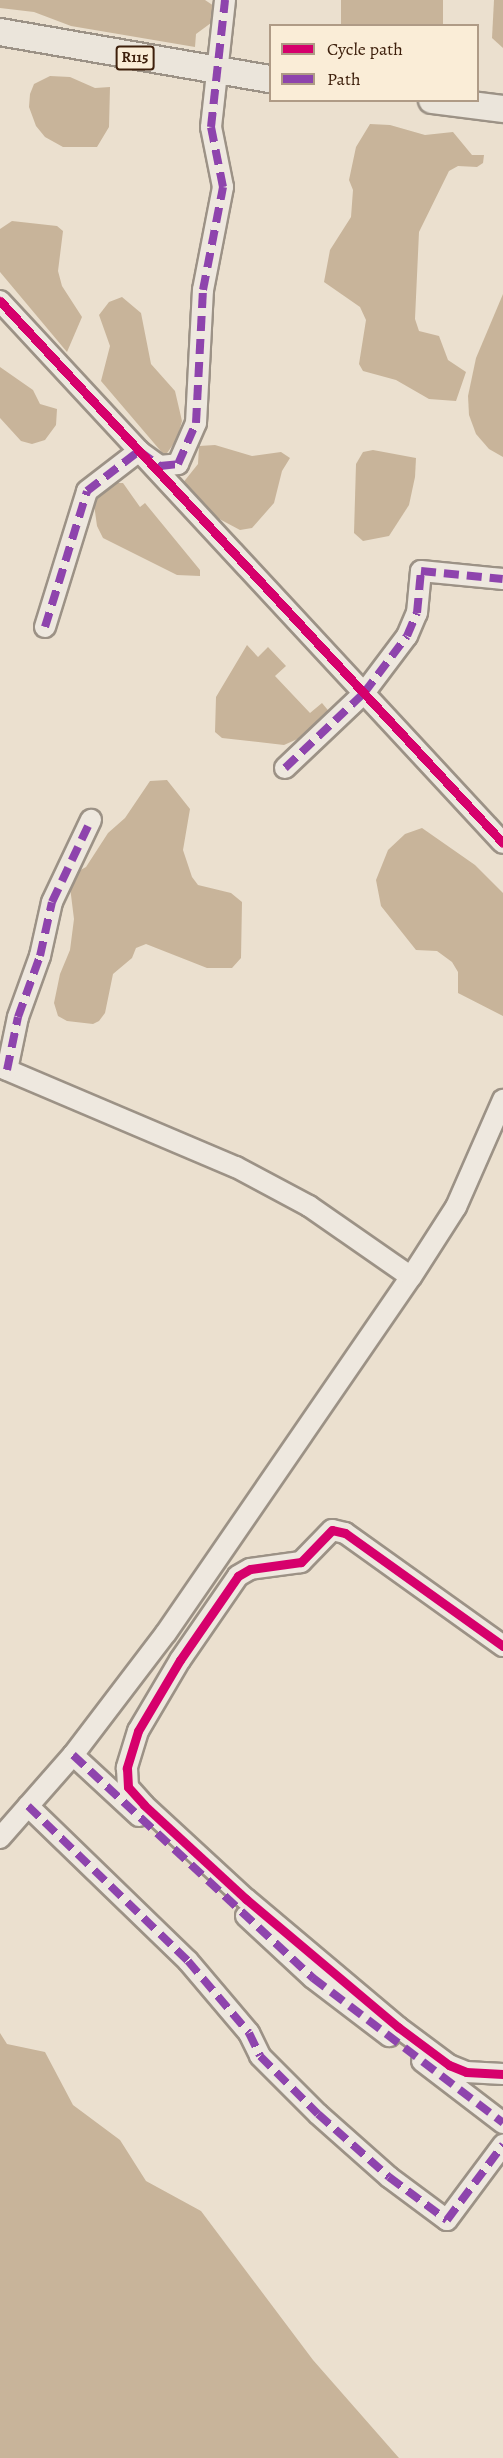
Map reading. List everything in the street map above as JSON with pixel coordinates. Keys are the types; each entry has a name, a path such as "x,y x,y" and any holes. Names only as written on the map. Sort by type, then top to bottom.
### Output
{"main road":[{"name":"R115","path":"0,32 269,80"},
{"path":"448,102 503,109"}],"street":[{"path":"139,451 160,466 178,464 196,423 203,290 223,187 223,172 212,146 216,71 225,0"},
{"path":"0,301 503,843"},
{"path":"45,627 87,491 139,451"},
{"path":"285,768 364,693 407,636 417,613 421,570 503,579"},
{"path":"92,820 52,902 40,956 18,1017 4,1069 236,1167 309,1206 411,1276"},
{"path":"0,1838 73,1755 199,1586 411,1276 456,1207 503,1100"},
{"path":"503,1646 345,1533 332,1530 301,1562 250,1569 238,1576 180,1660 138,1731 127,1768 128,1787 144,1805 246,1899 398,2027 449,2066 466,2072 503,2074"},
{"path":"73,1755 313,1978 503,2123"},
{"path":"28,1806 188,1961 249,2033 260,2056 389,2177 447,2220 503,2145"}],"shaded area":[{"path":"0,0 205,0 217,8 215,20 196,34 195,47 71,26 34,12 0,8"},
{"path":"341,0 443,0 443,24 341,24"},
{"path":"494,0 503,0 503,48 492,38"},
{"path":"50,76 70,77 95,88 110,87 109,127 97,147 63,147 45,137 36,126 29,107 30,94 34,84"},
{"path":"370,124 390,125 425,135 453,132 472,155 484,155 483,163 477,167 458,166 449,171 419,232 415,319 419,331 439,336 448,360 466,372 456,401 429,399 396,380 363,371 359,364 366,320 360,307 324,282 330,250 351,217 353,190 349,180 356,147"},
{"path":"12,221 57,226 63,231 58,271 62,286 82,317 67,352 0,272 0,229"},
{"path":"503,294 503,457 489,449 476,434 469,415 468,396 476,358"},
{"path":"122,297 141,313 151,364 175,391 182,421 177,439 165,456 101,381 110,346 99,315 109,302"},
{"path":"0,367 33,390 40,404 57,409 56,425 45,440 32,444 21,441 0,418"},
{"path":"215,445 252,456 281,452 290,458 282,471 274,503 252,528 240,530 210,514 182,484 198,464 199,446"},
{"path":"373,450 416,458 415,477 409,505 389,536 363,541 354,533 356,464 363,452"},
{"path":"109,483 123,483 140,507 145,503 200,570 200,576 177,575 103,538 97,526 93,497"},
{"path":"247,645 258,657 268,647 286,666 275,676 310,713 322,703 332,715 302,737 284,745 222,738 215,732 216,697"},
{"path":"167,780 190,809 183,850 192,877 198,885 231,893 242,902 241,958 232,968 207,968 146,944 136,948 132,958 113,974 105,1013 99,1021 93,1024 67,1021 58,1016 54,1003 60,974 70,950 74,919 70,887 77,872 86,867 108,833 125,818 150,781"},
{"path":"422,828 475,865 503,893 503,1016 458,993 458,972 452,962 437,951 416,950 381,906 376,880 388,850 405,834"},
{"path":"0,2033 7,2044 45,2052 73,2105 120,2140 146,2181 201,2211 313,2360 399,2458 0,2458"}],"marked path":[{"path":"45,627 87,491 139,451 160,466 178,464 196,423 203,290 223,187 211,127 225,0"},
{"path":"285,768 364,693 407,636 417,613 421,571 503,579"},
{"path":"7,1070 18,1017 40,956 52,902 91,820"},
{"path":"73,1755 313,1978 503,2123"},
{"path":"28,1806 188,1961 249,2033 260,2056 318,2114 389,2177 447,2220 503,2145"}],"cycle path":[{"path":"0,301 503,843"},
{"path":"503,1646 345,1533 332,1530 301,1562 250,1569 238,1576 180,1660 138,1731 127,1768 128,1787 144,1805 246,1899 398,2027 449,2065 466,2072 503,2074"}]}
